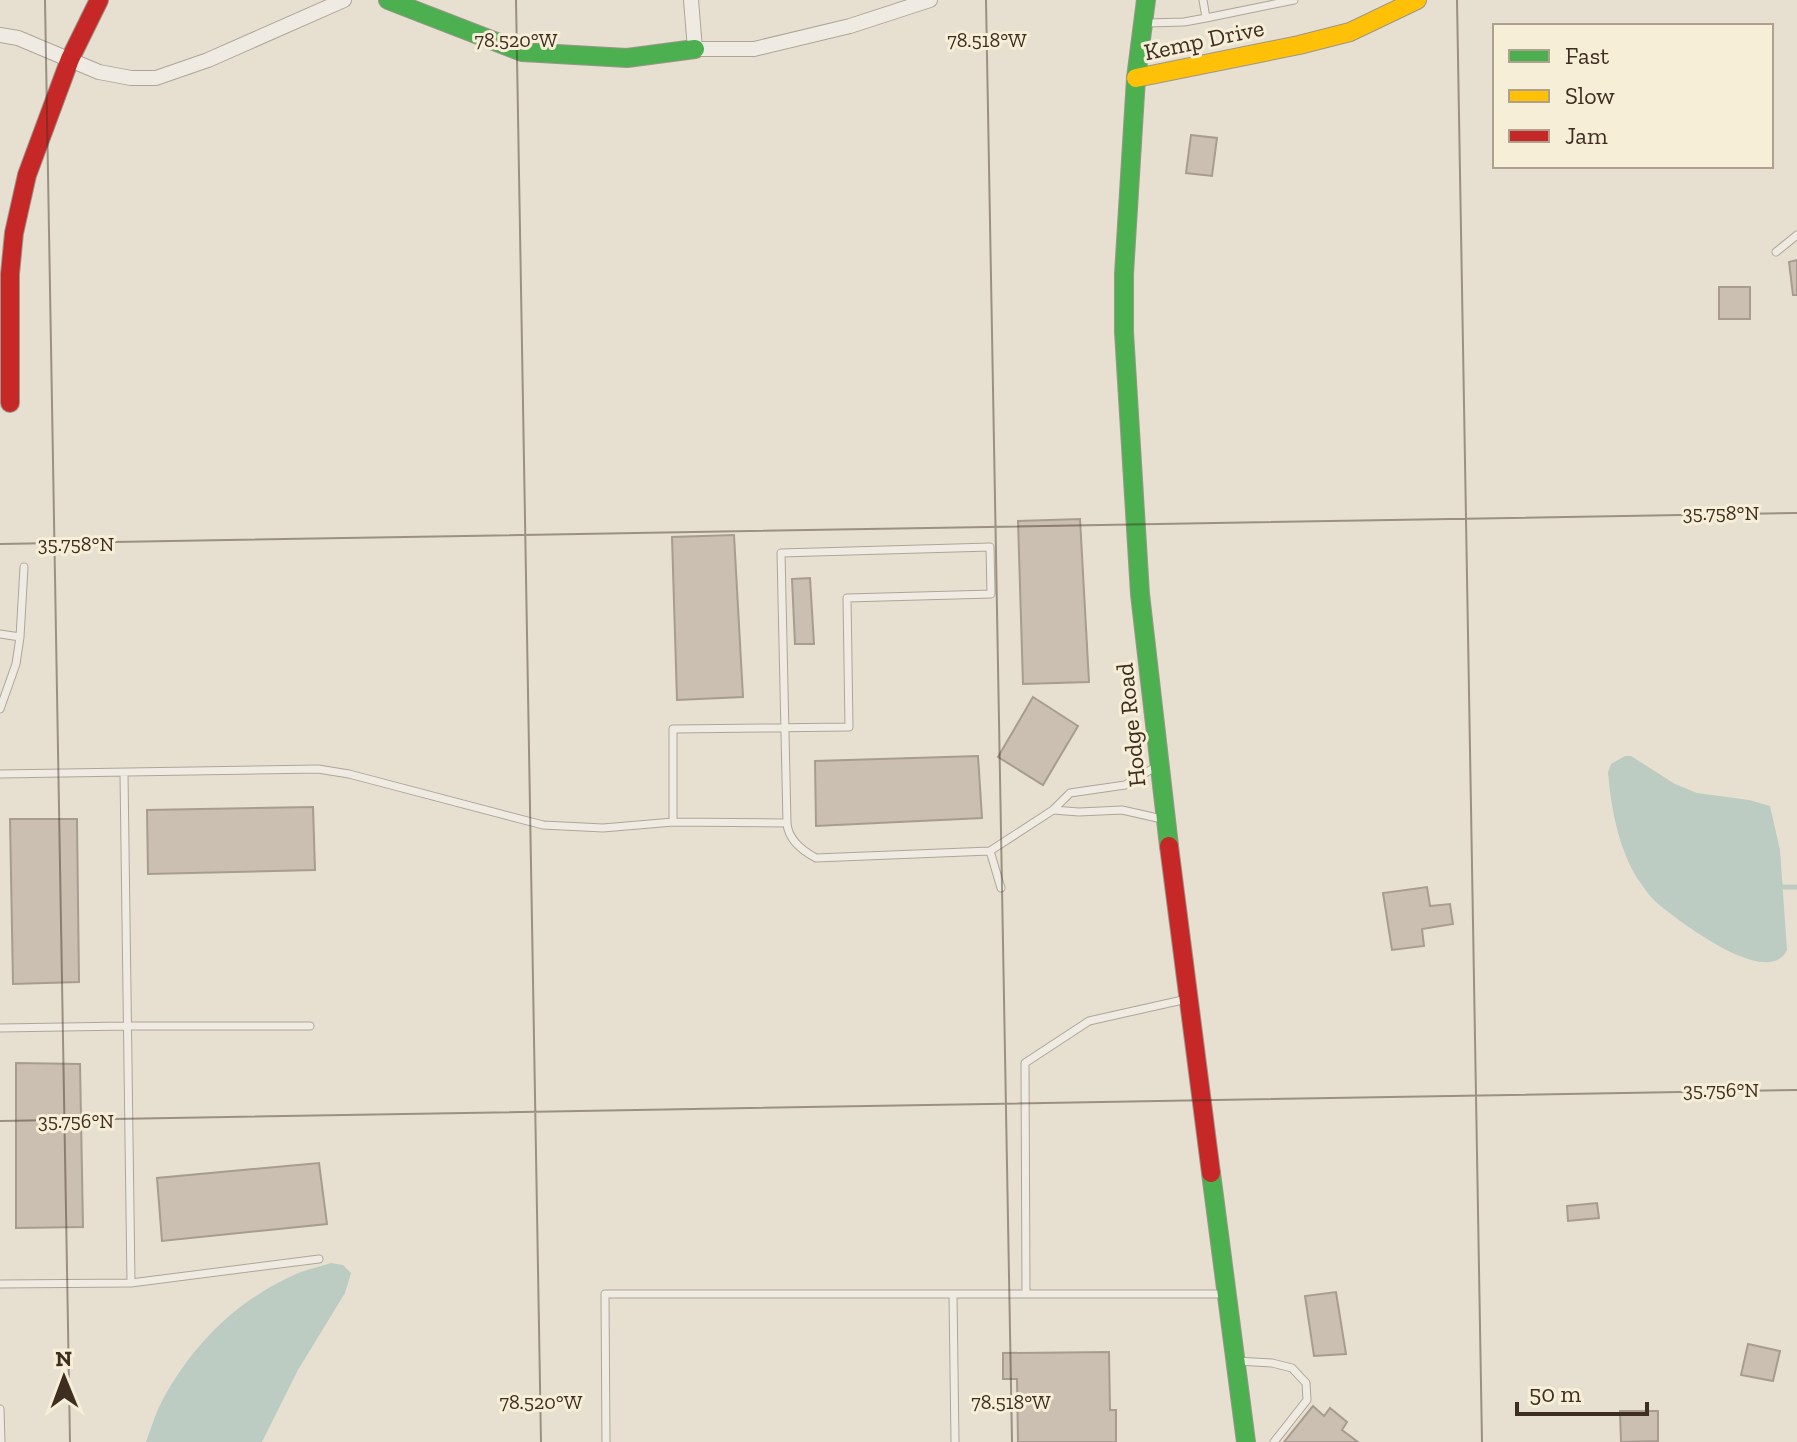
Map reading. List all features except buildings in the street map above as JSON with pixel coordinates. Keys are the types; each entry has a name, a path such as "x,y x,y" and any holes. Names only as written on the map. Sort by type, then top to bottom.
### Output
{"main road":[{"path":"10,403 5,274 14,233 27,175 70,59 99,0"},
{"path":"388,0 522,52 627,58 695,49"},
{"name":"Hodge Road","path":"1146,0 1136,78 1124,266 1124,332 1140,594 1246,1442"},
{"name":"Kemp Drive","path":"1136,78 1350,32 1417,0"}],"street":[{"path":"0,35 18,38 99,72 131,78 156,78 208,60 344,0"},
{"path":"691,0 695,49 754,49 850,26 930,0"}],"lane":[{"path":"1203,0 1206,18"},
{"path":"1143,23 1184,22 1294,0"},
{"path":"1776,252 1797,235"},
{"path":"673,822 673,729 785,728 849,727 847,598 991,594 990,547 781,553 785,728 787,823 788,833 803,852 816,858 990,851 1053,810 1070,793 1125,785 1159,764"},
{"path":"0,709 16,664 24,567"},
{"path":"0,634 20,637"},
{"path":"0,774 318,769 349,774 543,825 603,828 673,822 787,823"},
{"path":"124,774 131,1283"},
{"path":"1053,810 1122,810 1166,820"},
{"path":"990,851 1001,888"},
{"path":"1026,1294 1025,1063 1089,1021 1190,999"},
{"path":"0,1028 310,1026"},
{"path":"0,1284 131,1283 319,1259"},
{"path":"606,1442 605,1294 1226,1294"},
{"path":"953,1294 955,1442"},
{"path":"1235,1361 1272,1363 1292,1368 1306,1383 1307,1400 1274,1442"},
{"path":"0,1409 1,1442"}],"shaded area":[{"path":"1631,756 1675,784 1697,793 1770,806 1780,850 1787,950 1777,960 1761,962 1722,948 1683,923 1646,891 1625,853 1611,799 1608,772 1611,764"},
{"path":"331,1263 343,1265 351,1273 345,1293 298,1370 262,1442 146,1442 174,1381 218,1326 254,1297 275,1285 300,1272"}],"waterway":[{"path":"1778,885 1797,887"}],"traffic: fast":[{"path":"388,0 522,52 627,58 695,49"},
{"path":"1146,0 1136,78 1124,274 1124,332 1140,594 1169,846"},
{"path":"1211,1173 1246,1442"}],"traffic: slow":[{"path":"1136,78 1350,32 1417,0"}],"traffic: jam":[{"path":"10,403 10,274 14,233 27,175 70,59 99,0"},
{"path":"1169,846 1211,1173"}]}
